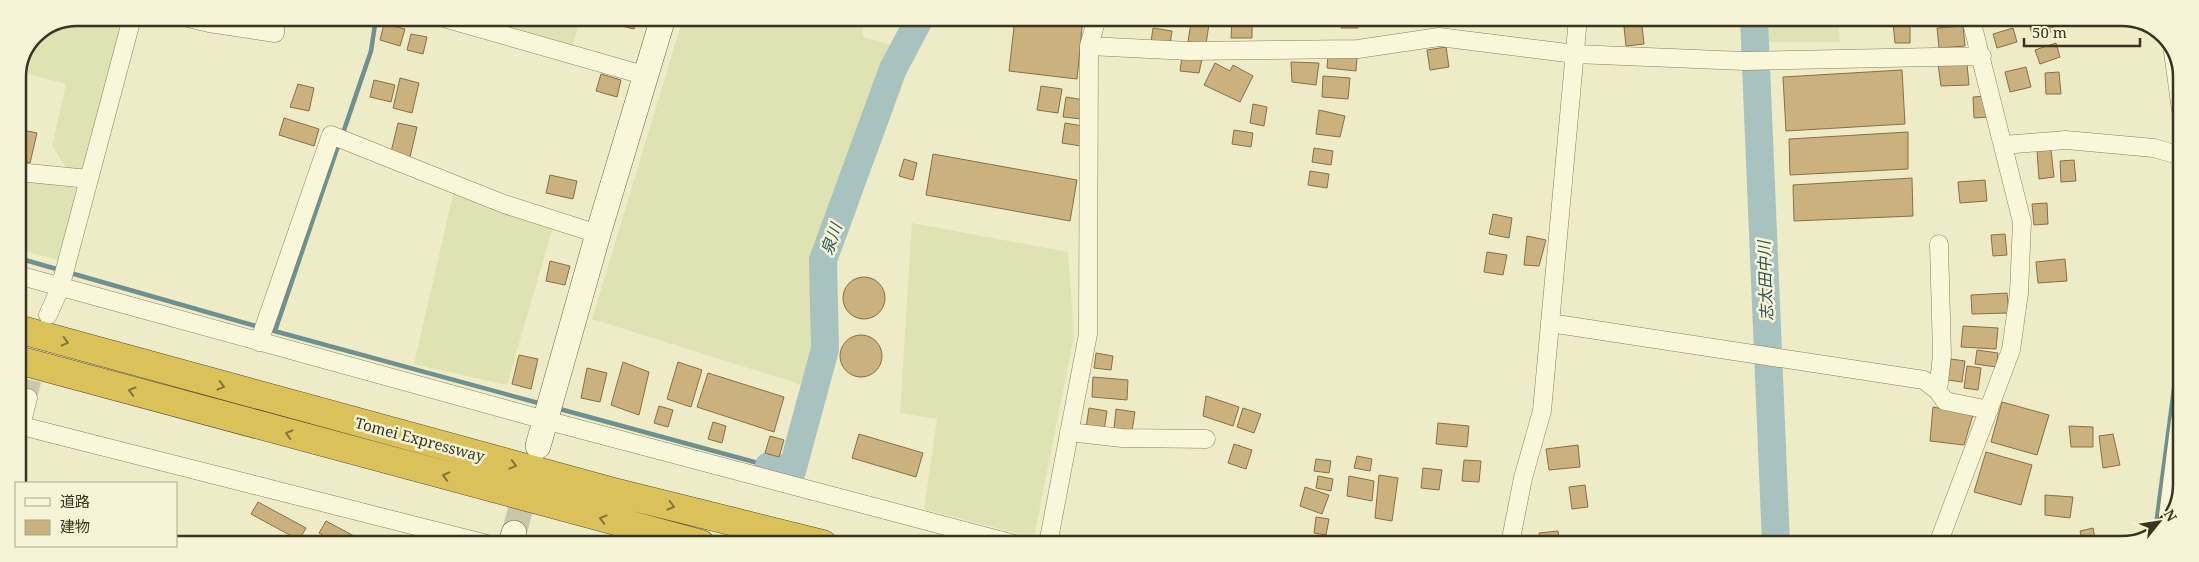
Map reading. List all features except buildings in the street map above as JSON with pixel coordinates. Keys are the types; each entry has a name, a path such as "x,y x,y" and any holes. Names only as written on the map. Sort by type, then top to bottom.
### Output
{"highway":[{"name":"Tomei Expressway","path":"26,331 591,486 791,536"},
{"name":"Tomei Expressway","path":"26,362 669,536"}],"street":[{"path":"48,314 60,288 130,26"},
{"path":"223,26 274,33 275,26"},
{"path":"472,26 647,76"},
{"path":"538,446 598,234 662,26"},
{"path":"1050,536 1088,334 1089,46 1094,26"},
{"path":"1512,536 1523,478 1542,411 1577,26"},
{"path":"1941,536 2011,350 2020,292 2022,222 1973,26"},
{"path":"1089,46 1189,51 1358,49 1439,37 1575,54 1744,61 1982,56"},
{"path":"259,342 331,135 504,204 598,234"},
{"path":"2003,145 2066,140 2154,148 2173,154"},
{"path":"26,173 89,179"},
{"path":"1938,392 1942,355 1939,244"},
{"path":"26,277 259,342 547,411 986,536"},
{"path":"1550,323 1924,380 1945,401 1990,410"},
{"path":"26,405 28,398"},
{"path":"26,427 456,536"},
{"path":"1069,432 1122,438 1206,439"},
{"path":"2170,501 2173,476"}],"green space":[{"path":"121,26 84,171 70,173 52,146 66,84 26,74 30,58 41,41 58,30 67,27"},
{"path":"502,26 579,26 572,47"},
{"path":"681,26 863,26 863,37 895,46 833,207 815,272 819,348 809,387 592,319"},
{"path":"1768,26 1839,26 1840,42 1769,42"},
{"path":"26,181 79,188 57,260 26,251"},
{"path":"454,190 553,227 507,385 414,364"},
{"path":"912,223 1068,252 1074,336 1034,536 1026,536 924,509 937,419 900,413"}],"waterway":[{"path":"342,136 371,51 375,26"},
{"name":"泉川","path":"767,472 769,466 792,471 825,349 823,260 893,69 916,26"},
{"name":"志太田中川","path":"1754,26 1776,536"},
{"path":"275,331 339,143"},
{"path":"26,260 60,270"},
{"path":"67,272 259,327"},
{"path":"267,329 542,404"},
{"path":"2157,521 2173,397"},
{"path":"556,408 769,466"}],"tunnel":[{"path":"28,398 45,327"},
{"path":"514,533 529,478"}]}
